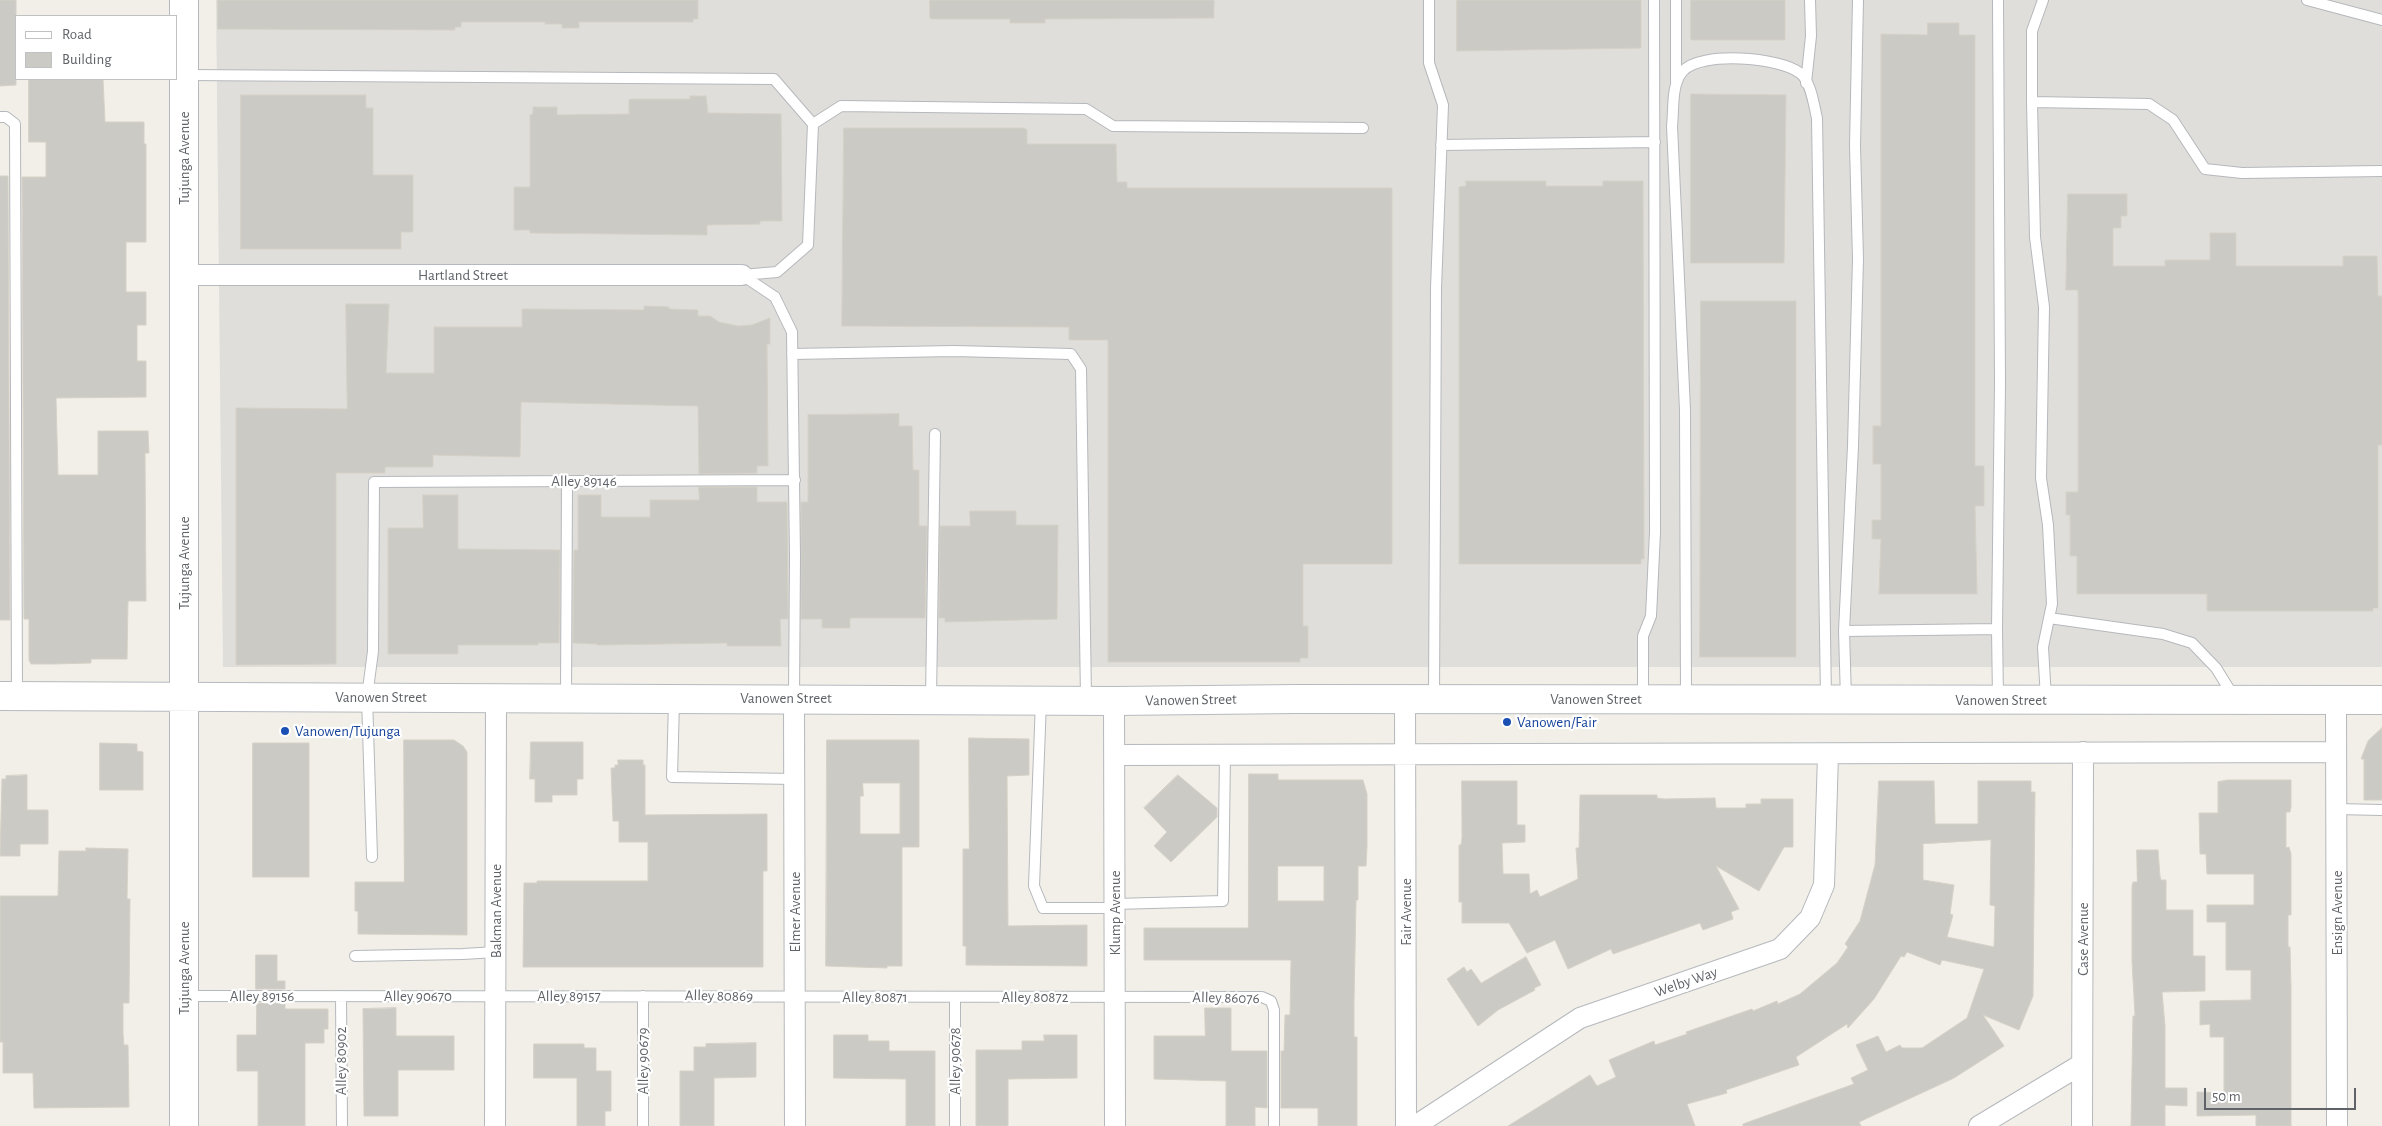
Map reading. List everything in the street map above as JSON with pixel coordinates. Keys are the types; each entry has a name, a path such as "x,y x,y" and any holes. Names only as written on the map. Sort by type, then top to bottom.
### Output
{"main road":[{"name":"Tujunga Avenue","path":"184,0 184,1126"},
{"name":"Vanowen Street","path":"8,696 794,698 1114,701 1405,699 2382,700"}],"street":[{"name":"Hartland Street","path":"184,275 742,276"},
{"name":"Bakman Avenue","path":"495,1126 496,697"},
{"name":"Elmer Avenue","path":"794,698 795,1126"},
{"name":"Fair Avenue","path":"1405,699 1406,1126"},
{"name":"Ensign Avenue","path":"2336,700 2337,1126"},
{"name":"Klump Avenue","path":"1114,701 1116,1126"},
{"name":"Case Avenue","path":"2082,1126 2083,752"},
{"path":"1114,755 1828,755 2336,752"},
{"name":"Welby Way","path":"1415,1126 1580,1018 1780,949 1810,918 1824,885 1828,755"},
{"path":"1979,1126 2082,1064"}],"lane":[{"path":"1429,0 1429,63 1443,105 1436,288 1434,699"},
{"path":"1644,699 1643,636 1651,616 1655,532 1654,0"},
{"path":"1676,0 1676,81 1672,126 1685,410 1686,699"},
{"path":"1806,83 1811,36 1810,0"},
{"path":"1836,699 1844,631 1853,446 1858,259 1855,146 1858,0"},
{"path":"1998,0 2000,384 1998,700"},
{"path":"2043,0 2032,31 2032,102 2035,237 2044,306 2041,478 2048,525 2052,604 2042,647 2046,700"},
{"path":"2307,0 2382,20"},
{"path":"1676,81 1684,70 1697,61 1758,59 1776,63 1800,73 1806,83 1817,118 1836,699"},
{"path":"184,75 774,79 813,124 808,245 777,272 742,276"},
{"path":"2032,102 2149,104 2173,120 2205,169 2242,173 2382,171"},
{"path":"813,124 841,106 1086,109 1113,126 1363,128"},
{"path":"0,117 6,117 15,124 8,696"},
{"path":"1442,146 1655,142"},
{"path":"742,276 775,297 792,332 795,480 794,698"},
{"path":"792,354 954,351 1071,354 1081,369 1086,700"},
{"path":"931,699 935,434"},
{"name":"Alley 89146","path":"367,697 373,651 374,482 795,480"},
{"path":"566,697 567,481"},
{"path":"2049,618 2163,634 2192,643 2216,668 2235,700"},
{"path":"1844,631 1997,629"},
{"path":"367,697 372,857"},
{"path":"674,698 672,777 795,779"},
{"path":"1041,700 1034,886 1043,908 1223,901 1225,755"},
{"path":"2336,809 2382,810"},
{"path":"356,956 496,952"},
{"name":"Alley 89156","path":"184,996 341,996"},
{"name":"Alley 90670","path":"341,996 495,996"},
{"name":"Alley 80902","path":"341,996 342,1126"},
{"name":"Alley 89157","path":"495,996 643,996"},
{"name":"Alley 80869","path":"643,996 795,997"},
{"name":"Alley 90679","path":"643,996 643,1126"},
{"name":"Alley 80871","path":"795,997 955,997"},
{"name":"Alley 80872","path":"955,997 1115,997"},
{"name":"Alley 90678","path":"955,997 955,1126"},
{"name":"Alley 86076","path":"1115,997 1262,997 1271,1000 1274,1010 1274,1126"}],"shaded area":[{"path":"216,0 2382,0 2382,667 223,667"}],"building":[{"path":"0,0 16,0 16,85 0,86"},
{"path":"218,0 698,0 698,19 693,19 693,22 579,22 579,28 562,28 562,24 545,24 545,22 461,22 461,27 455,27 455,30 218,29"},
{"path":"930,0 1214,0 1214,18 1045,19 1045,23 1010,23 1010,19 932,19 930,18"},
{"path":"1457,0 1641,0 1641,48 1457,51"},
{"path":"1691,0 1785,0 1785,40 1691,40"},
{"path":"1928,23 1959,23 1959,35 1975,35 1975,466 1984,466 1984,506 1975,506 1977,594 1879,594 1881,539 1872,539 1872,520 1881,520 1881,464 1873,464 1873,426 1881,426 1881,34 1927,35"},
{"path":"29,80 103,80 105,122 144,122 144,144 146,144 146,242 126,242 126,292 146,292 146,325 137,325 137,361 146,361 146,397 56,398 58,475 98,475 98,431 148,431 149,453 145,453 146,601 128,601 127,659 91,659 91,663 54,664 31,664 29,660 29,619 24,619 22,177 46,177 46,142 29,142"},
{"path":"1691,94 1786,95 1784,263 1691,263"},
{"path":"241,95 366,95 366,108 373,108 373,175 413,175 413,232 401,232 401,249 241,249"},
{"path":"690,96 706,96 708,113 781,114 782,221 760,221 760,224 707,225 707,235 530,233 530,230 514,230 514,187 530,187 530,115 533,114 533,107 557,107 557,115 629,114 629,100 632,99 690,99"},
{"path":"844,128 1024,128 1027,130 1027,144 1116,144 1117,182 1127,182 1127,188 1392,188 1392,564 1303,564 1303,626 1308,626 1308,658 1300,658 1300,662 1108,662 1108,340 1069,340 1069,327 842,326"},
{"path":"0,176 8,176 10,620 0,620"},
{"path":"1466,181 1546,181 1546,186 1603,186 1603,181 1643,181 1644,559 1641,559 1641,564 1459,564 1459,187 1466,186"},
{"path":"2068,194 2127,194 2127,216 2121,216 2121,228 2113,228 2113,266 2165,266 2165,260 2210,260 2210,233 2236,233 2236,266 2343,266 2343,256 2377,256 2378,296 2382,296 2382,445 2378,445 2378,608 2373,608 2373,611 2207,611 2207,594 2077,594 2077,556 2070,556 2070,515 2066,515 2066,492 2078,492 2078,290 2066,290"},
{"path":"1701,301 1796,301 1796,657 1700,657"},
{"path":"346,304 389,304 386,373 434,373 434,327 522,327 522,309 644,310 644,306 669,307 669,309 698,310 698,316 710,316 719,322 738,326 752,325 770,318 770,344 767,344 768,466 757,466 757,473 699,474 698,406 521,402 520,457 433,455 433,467 385,467 385,473 336,473 336,664 236,665 236,408 347,409"},
{"path":"899,414 899,426 912,426 913,470 919,470 919,526 927,526 925,618 850,618 850,628 822,628 822,619 801,619 801,502 808,502 808,415"},
{"path":"699,487 757,487 757,502 787,502 788,619 780,619 781,646 727,646 727,643 597,645 573,643 574,550 578,550 578,495 601,495 601,517 650,517 650,500 699,500"},
{"path":"423,495 458,495 458,549 560,550 559,643 538,643 538,645 458,645 458,654 388,654 388,528 423,528"},
{"path":"970,511 1016,511 1016,525 1058,525 1057,619 945,622 945,618 939,618 940,526 970,526"},
{"path":"2382,728 2382,800 2364,800 2364,759 2361,759 2368,741"},
{"path":"969,738 1029,739 1029,775 1007,776 1008,926 1087,925 1087,966 966,965 966,946 963,946 963,849 969,849"},
{"path":"404,740 454,740 463,746 467,752 467,935 358,934 358,911 355,911 355,882 404,882"},
{"path":"827,740 919,740 919,847 902,847 902,966 887,966 887,968 826,966","holes":["863,783 900,783 900,834 860,834 860,796 863,796"]},
{"path":"531,742 583,742 583,779 577,779 577,795 552,795 552,802 535,802 535,779 530,779"},
{"path":"100,743 137,744 137,751 143,752 143,790 100,790"},
{"path":"253,743 309,743 309,877 253,877"},
{"path":"618,760 643,760 643,765 645,765 645,815 767,814 767,871 763,871 763,967 523,967 524,883 537,883 537,881 648,881 648,842 619,842 619,821 613,821 611,768 615,768 615,765 618,765"},
{"path":"1249,774 1278,774 1278,780 1363,780 1367,794 1367,847 1366,866 1358,866 1354,1001 1354,1037 1357,1037 1357,1126 1318,1126 1318,1108 1281,1108 1281,1051 1284,1051 1285,1015 1290,1015 1291,960 1144,960 1144,928 1248,928","holes":["1278,866 1324,866 1324,901 1278,901"]},
{"path":"27,775 27,810 48,810 48,844 20,844 20,856 0,856 2,779 6,779 6,776"},
{"path":"1178,775 1217,808 1217,817 1171,862 1154,846 1167,832 1144,808"},
{"path":"2228,780 2291,780 2291,807 2290,812 2286,812 2286,848 2289,847 2291,854 2291,915 2288,915 2288,947 2290,947 2291,987 2291,1126 2256,1126 2256,1115 2197,1116 2197,1092 2224,1093 2224,1037 2210,1037 2210,1024 2200,1025 2200,1001 2251,1000 2251,970 2226,970 2226,922 2207,922 2207,905 2254,905 2254,874 2207,874 2206,854 2200,854 2199,813 2218,813 2218,782"},
{"path":"1462,781 1517,781 1517,825 1525,825 1525,842 1502,843 1503,874 1529,874 1530,894 1537,890 1540,897 1578,879 1576,848 1579,848 1580,795 1657,795 1657,798 1664,799 1715,798 1716,808 1746,808 1746,804 1761,804 1761,799 1793,799 1793,847 1784,847 1759,891 1716,866 1739,909 1731,912 1733,919 1703,930 1700,923 1613,954 1611,949 1568,969 1555,940 1527,953 1509,923 1462,923 1462,902 1459,902 1459,845 1461,845 1462,838"},
{"path":"1879,781 1934,781 1935,824 1978,824 1978,781 2031,781 2031,792 2035,792 2033,996 2019,1030 1983,1015 2004,1046 1954,1078 1859,1122 1861,1126 1743,1126 1743,1124 1854,1084 1851,1078 1868,1070 1856,1045 1878,1036 1886,1052 1900,1045 1902,1048 1922,1048 1967,1018 1984,969 1942,960 1940,965 1907,952 1904,957 1901,956 1874,999 1848,1028 1847,1024 1796,1057 1799,1065 1726,1090 1727,1093 1687,1104 1695,1126 1508,1126 1590,1075 1597,1086 1616,1077 1609,1060 1654,1041 1655,1045 1752,1009 1753,1011 1777,1001 1778,1004 1800,994 1837,963 1848,947 1845,944 1860,921 1875,865","holes":["1991,840 1990,905 1995,906 1994,947 1947,937 1953,915 1950,914 1954,885 1923,880 1923,844"]},
{"path":"86,848 128,849 127,899 130,899 129,1003 123,1003 123,1034 124,1045 128,1045 129,1107 34,1108 33,1073 3,1073 3,1042 0,1042 0,896 58,896 59,851 86,851"},
{"path":"2137,850 2158,850 2161,880 2166,880 2166,910 2193,910 2193,956 2205,956 2205,991 2162,992 2165,1026 2165,1088 2187,1088 2187,1106 2165,1105 2165,1126 2131,1126 2133,1016 2135,1016 2132,961 2132,886 2133,882 2137,882"},
{"path":"256,955 277,955 277,981 285,981 285,989 256,989"},
{"path":"1526,957 1541,985 1498,1010 1478,1026 1447,979 1464,967 1467,972 1471,969 1481,983"},
{"path":"257,1003 285,1003 285,1009 328,1009 328,1029 324,1029 324,1043 305,1043 305,1126 258,1126 258,1071 237,1071 237,1035 256,1035"},
{"path":"396,1008 396,1036 454,1036 454,1070 398,1070 398,1116 364,1116 363,1009"},
{"path":"1205,1008 1231,1008 1231,1051 1267,1051 1267,1108 1255,1107 1255,1126 1226,1126 1226,1081 1154,1079 1154,1036 1205,1036"},
{"path":"834,1035 868,1035 868,1041 889,1041 889,1051 935,1051 935,1126 906,1126 906,1079 834,1078"},
{"path":"1044,1035 1077,1035 1077,1078 1008,1079 1008,1126 976,1126 976,1050 1022,1050 1022,1041 1044,1041"},
{"path":"756,1043 756,1077 714,1078 714,1126 680,1126 680,1071 694,1071 694,1047 706,1047 706,1044"},
{"path":"534,1044 584,1044 584,1048 596,1048 596,1071 611,1071 611,1111 605,1111 605,1126 577,1126 577,1078 534,1078"}],"place":[{"name":"Vanowen/Fair","path":"1507,722"},
{"name":"Vanowen/Tujunga","path":"285,731"}]}
